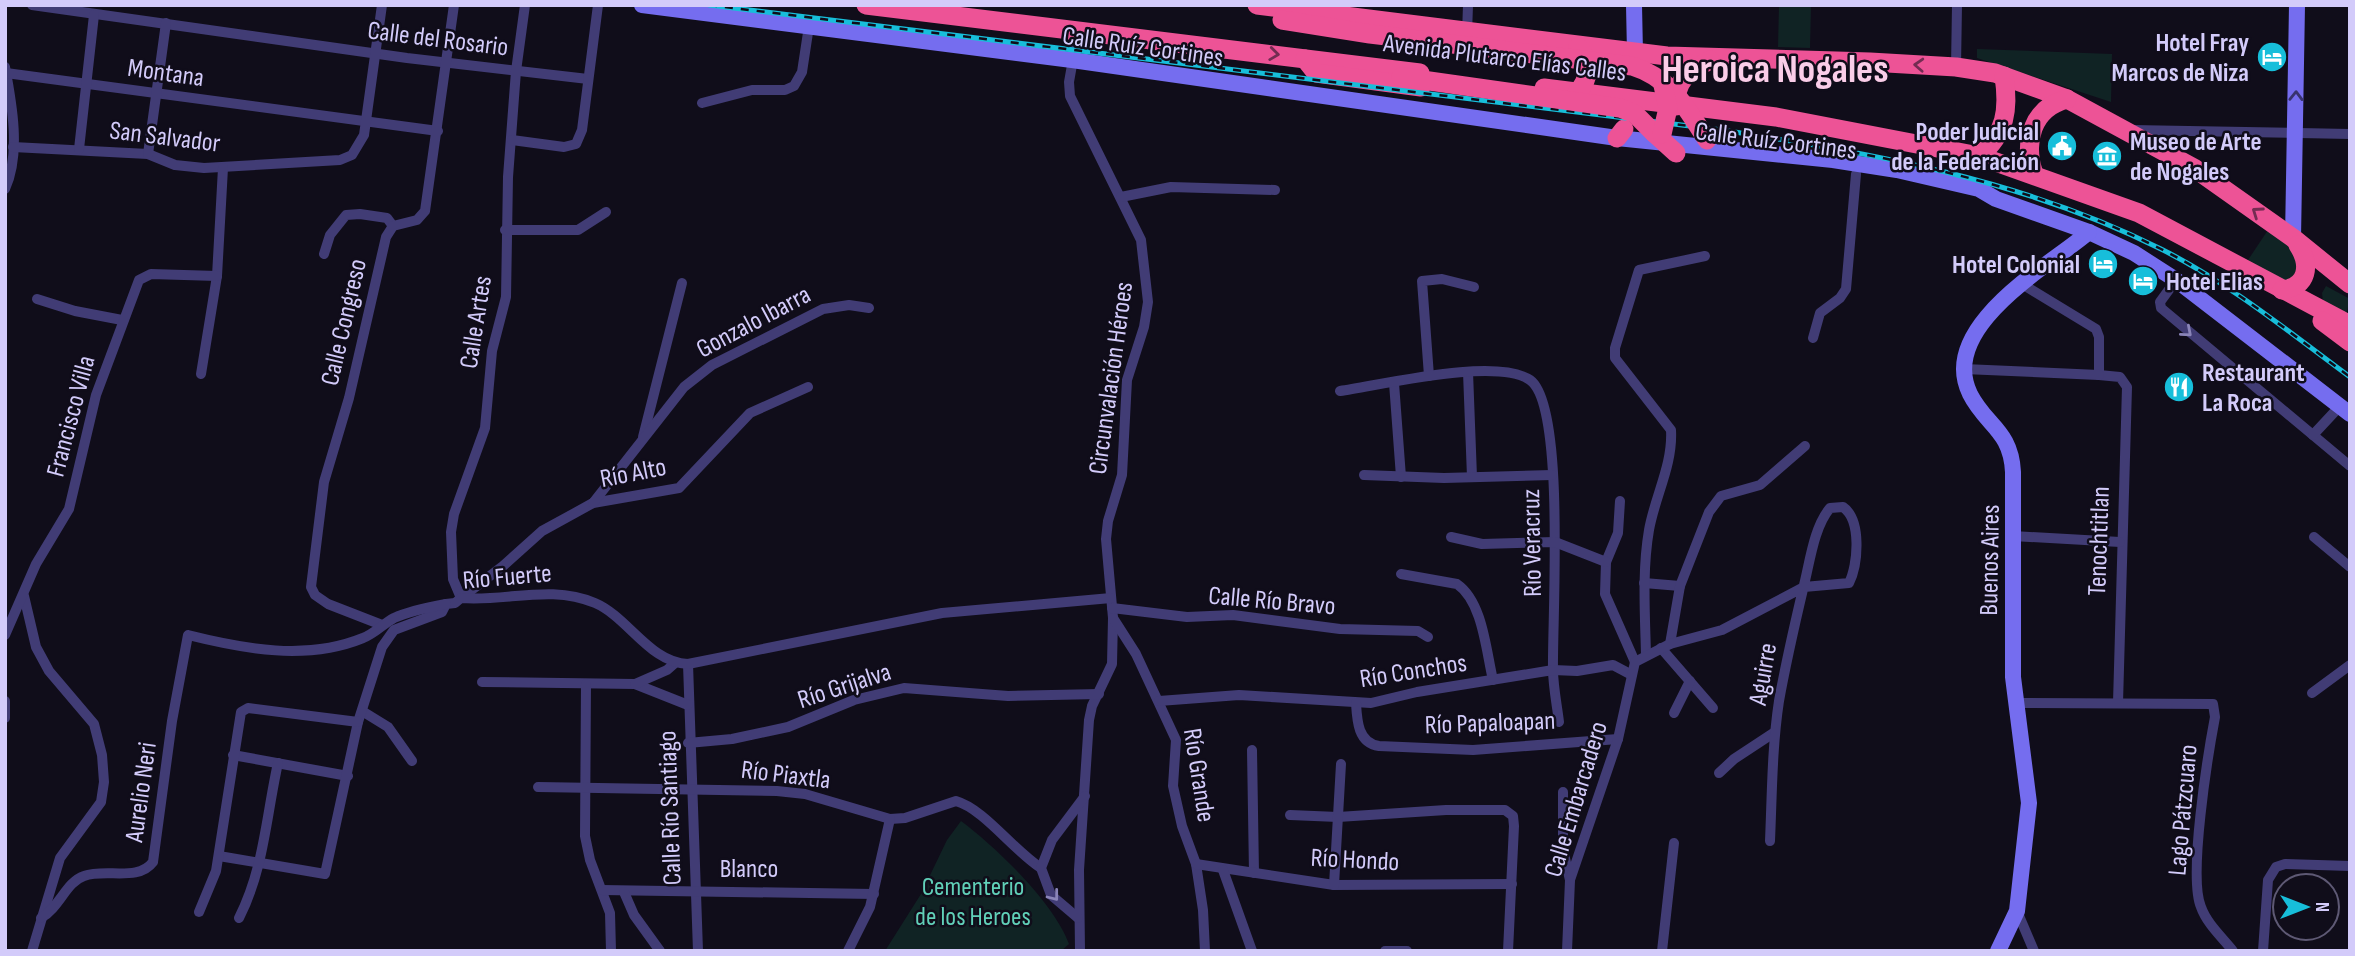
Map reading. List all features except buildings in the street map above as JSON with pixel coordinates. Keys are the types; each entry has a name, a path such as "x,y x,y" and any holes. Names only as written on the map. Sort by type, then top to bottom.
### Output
{"highway":[{"name":"Avenida Plutarco Elías Calles","path":"866,5 949,9 1021,24 1577,92 1640,130 1676,106 1776,117 1979,156 2139,213 2338,317 2350,332"},
{"path":"998,5 1021,24"},
{"path":"1247,5 1282,20 1370,34 1614,63 1649,71 1661,78 1683,101 1709,143"},
{"path":"1257,5 1308,9 1467,34 1634,53 1711,59 1794,59 1956,67 2004,76 2067,99 2194,168 2294,239 2350,284"},
{"path":"1577,92 1585,82 1587,71 1585,56 1578,47"},
{"path":"1640,130 1652,88 1662,73 1667,56"},
{"path":"1304,58 1323,65 1401,77 1640,130 1676,153"},
{"path":"1304,58 1316,73 1358,80 1685,117 1709,119 1723,116 1826,130 1971,161 2098,204 2153,229 2306,310 2350,342"},
{"path":"1676,106 1677,90 1684,76 1711,59"},
{"path":"1979,156 1998,136 2004,121 2007,105 2004,76"},
{"path":"1640,130 1667,118 1668,99 1661,78"},
{"path":"2034,174 2028,149 2038,117 2047,106 2067,99"},
{"path":"2282,290 2296,287 2305,275 2305,257 2294,239"}],"street":[{"name":"Calle del Rosario","path":"32,5 447,63 589,79"},
{"path":"367,123 382,5"},
{"path":"324,254 330,235 346,215 387,218 393,226 417,220 425,211 454,5"},
{"name":"Calle Artes","path":"461,598 453,579 451,532 454,514 485,428 492,351 506,297 505,230 516,71 525,5"},
{"path":"512,140 564,147 576,144 582,130 598,5"},
{"name":"Calle Ruíz Cortines","path":"642,5 1640,130 1709,143 1897,170 1979,189 1996,199"},
{"path":"1467,34 1468,5"},
{"path":"1634,5 1634,53"},
{"path":"1956,67 1957,5"},
{"path":"2294,239 2298,5"},
{"path":"79,149 94,15"},
{"path":"148,155 166,23"},
{"path":"702,103 752,90 785,90 794,86 802,72 809,26"},
{"name":"Circunvalación Héroes","path":"1078,31 1072,60 1070,96 1141,240 1148,302 1144,327 1127,380 1122,474 1108,522 1106,539 1112,608 1112,664 1089,720 1078,949"},
{"path":"5,189 12,170 13,147 6,70"},
{"name":"Montana","path":"6,70 157,95 438,131"},
{"name":"San Salvador","path":"13,147 148,155 190,168 223,168 340,160 352,155 359,146 367,123"},
{"path":"2128,130 2350,134"},
{"name":"Calle Ruíz Cortines","path":"1676,153 1856,174 1996,199 2089,232 2117,243 2176,280 2345,410"},
{"path":"201,374 217,276 223,168"},
{"path":"1813,338 1819,313 1840,298 1846,289 1856,174"},
{"path":"1121,197 1171,187 1275,190"},
{"path":"505,230 578,230 606,212"},
{"name":"Calle Congreso","path":"382,625 328,604 316,595 311,587 324,482 349,398 386,237 393,226"},
{"path":"2022,284 2096,329 2099,337 2099,374 1964,369 1968,349 1986,316 2022,284 2089,232"},
{"path":"1646,655 1644,583 1648,534 1667,468 1671,429 1617,363 1615,348 1639,270 1704,256"},
{"name":"Francisco Villa","path":"5,635 44,549 69,509 96,396 135,291 145,275 217,276"},
{"path":"1429,376 1422,281 1442,279 1474,287"},
{"path":"2176,280 2160,302 2161,308 2350,466"},
{"path":"643,440 682,283"},
{"path":"37,299 75,311 122,320"},
{"name":"Gonzalo Ibarra","path":"593,503 684,387 724,357 823,309 849,305 869,308"},
{"name":"Buenos Aires","path":"1964,369 1968,391 2005,437 2010,451 2015,703 2029,803 2017,911 1998,951"},
{"path":"1340,391 1468,372 1472,477"},
{"name":"Río Veracruz","path":"1468,372 1517,375 1534,383 1542,398 1549,426 1552,475 1555,541 1553,670 1559,722"},
{"name":"Tenochtitlan","path":"2099,374 2118,376 2125,382 2127,398 2120,542 2118,704"},
{"path":"1394,383 1401,477"},
{"name":"Río Alto","path":"461,598 503,566 542,531 593,503 679,488 750,413 808,387"},
{"path":"2313,435 2345,410"},
{"path":"1713,708 1665,646 1680,586 1709,512 1721,496 1760,485 1805,446"},
{"path":"1364,474 1401,477 1552,475"},
{"path":"1620,501 1618,533 1606,562 1607,601 1635,662 1665,646 1722,631 1804,587"},
{"name":"Aguirre","path":"1770,841 1775,732 1789,650 1804,587 1822,519 1835,507 1849,511 1856,541 1850,582 1804,587"},
{"path":"2013,536 2120,542"},
{"path":"1451,537 1482,544 1555,541 1606,562"},
{"path":"2314,537 2350,567"},
{"path":"1401,575 1457,584 1468,594 1482,630 1493,680"},
{"path":"1644,583 1680,586"},
{"name":"Río Fuerte","path":"261,862 325,874 360,716 388,635 402,625 443,612 446,604 455,603 461,598 548,593 579,598 610,611 658,653 675,663"},
{"path":"24,596 36,647 49,671 94,724 102,755 104,782 101,802 60,858 32,951"},
{"path":"382,625 402,615 446,604"},
{"path":"635,684 667,670 675,663 688,664 942,613 1112,608"},
{"name":"Calle Río Bravo","path":"1112,608 1187,617 1233,615 1340,629 1418,631 1428,637"},
{"name":"Río Grande","path":"1112,608 1176,740 1173,786 1182,826 1196,864 1203,909 1205,951"},
{"name":"Aurelio Neri","path":"41,918 56,908 77,879 94,873 138,873 153,862 172,721 188,635 226,645 289,651 338,646 366,637 382,625"},
{"name":"Calle Embarcadero","path":"1567,951 1570,880 1618,739 1630,674 1635,662"},
{"name":"Calle Río Santiago","path":"688,664 688,743 698,951"},
{"name":"Río Conchos","path":"1159,701 1239,695 1356,703 1553,670 1577,671 1613,665 1630,674"},
{"path":"2312,693 2350,665"},
{"path":"1674,713 1690,681"},
{"path":"482,682 635,684 688,705"},
{"path":"586,684 586,848 610,913 611,951"},
{"name":"Río Grijalva","path":"688,743 732,739 788,727 854,700 904,688 960,690 1008,696 1099,694"},
{"path":"5,701 5,718"},
{"name":"Río Papaloapan","path":"1356,703 1359,726 1366,740 1379,746 1463,750 1618,739"},
{"path":"2015,703 2118,704"},
{"name":"Lago Pátzcuaro","path":"2118,704 2213,704 2215,717 2197,859 2197,895 2211,925 2233,951"},
{"path":"199,912 211,885 219,856 239,717 248,708 360,716 397,737 412,761"},
{"path":"1719,773 1734,759 1775,732"},
{"path":"1252,750 1254,873"},
{"path":"233,755 348,776"},
{"path":"239,918 252,892 261,862 278,763"},
{"path":"1334,885 1341,764"},
{"name":"Río Piaxtla","path":"538,787 690,788 805,794 890,819 923,813 947,802 966,803 1020,855 1041,868"},
{"path":"1563,792 1563,850 1570,880"},
{"path":"1078,918 1051,895 1041,868 1045,853 1061,825 1085,796"},
{"path":"1290,815 1338,817 1496,809 1513,816 1508,951"},
{"path":"848,951 874,894 890,819"},
{"path":"1662,951 1674,843"},
{"path":"219,856 261,862"},
{"name":"Río Hondo","path":"1196,864 1334,885 1512,884"},
{"path":"2263,951 2268,880 2276,867 2285,864 2350,866"},
{"path":"1223,870 1252,951"},
{"name":"Blanco","path":"602,890 874,894"},
{"path":"624,892 634,915 660,951"},
{"path":"2017,911 2034,951"},
{"path":"1385,951 1407,951"}],"green space":[{"path":"1779,5 1811,5 1810,48 1778,47"},
{"path":"1977,49 2112,54 2111,102 1977,58"},
{"path":"2268,230 2304,257 2295,286 2244,266"},
{"path":"2326,286 2350,299 2346,316 2323,301 2322,293"},
{"name":"Cementerio de los Heroes","path":"961,821 991,845 1023,877 1051,911 1069,944 1061,951 885,951 921,894 947,840"}],"railway":[{"path":"709,5 1722,130 1835,149 1946,172 2055,204 2161,249 2235,293 2350,377"}],"place":[{"name":"Hotel Fray Marcos de Niza","path":"2272,57"},
{"name":"Poder Judicial de la Federación","path":"2062,146"},
{"name":"Museo de Arte de Nogales","path":"2107,156"},
{"name":"Hotel Colonial","path":"2103,264"},
{"name":"Hotel Elias","path":"2143,281"},
{"name":"Restaurant La Roca","path":"2179,387"}],"district":[{"name":"Heroica Nogales","path":"1775,68"}]}
